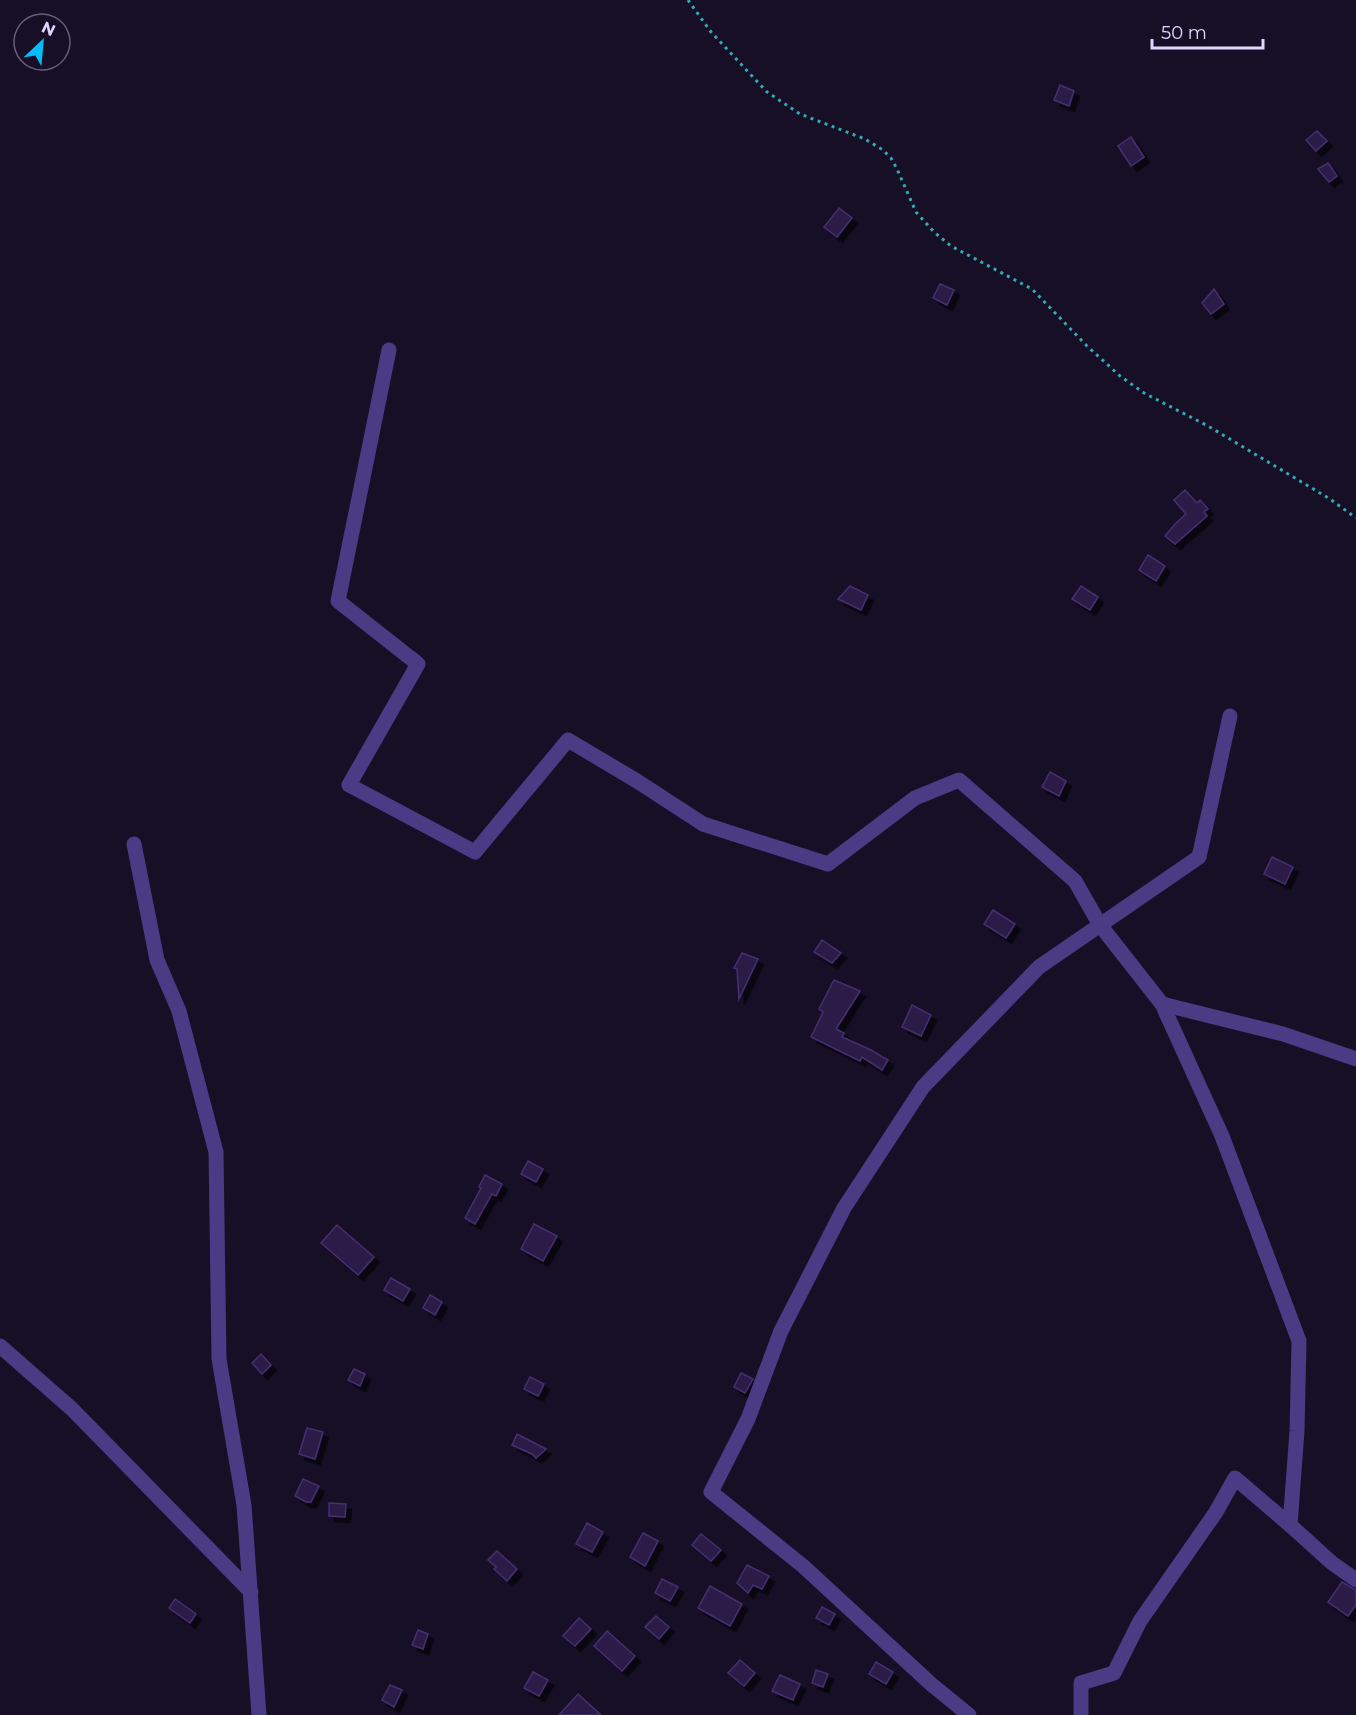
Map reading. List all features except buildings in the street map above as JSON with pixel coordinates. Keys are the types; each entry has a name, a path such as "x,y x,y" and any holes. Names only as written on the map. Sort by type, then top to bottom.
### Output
{"street":[{"path":"389,350 338,601 418,664 348,785 475,852 568,740 703,824 828,864 915,798 959,780 1075,881 1100,925 1162,1004 1222,1136 1299,1341 1297,1431 1290,1525"},
{"path":"969,1715 931,1684 802,1566 711,1492 748,1419 781,1331 844,1208 923,1087 1039,967 1199,857 1230,716"},
{"path":"134,844 158,960 179,1011 216,1152 219,1359 244,1505 260,1715"},
{"path":"1162,1004 1283,1034 1356,1059"},
{"path":"0,1346 72,1409 251,1592"},
{"path":"1081,1715 1081,1683 1114,1673 1140,1621 1216,1512 1235,1478 1332,1563 1356,1580"}],"path":[{"path":"688,0 711,32 768,92 800,114 865,139 883,150 897,169 916,212 934,232 951,246 1032,289 1087,346 1120,376 1144,393 1208,426 1330,499 1356,518"}]}
